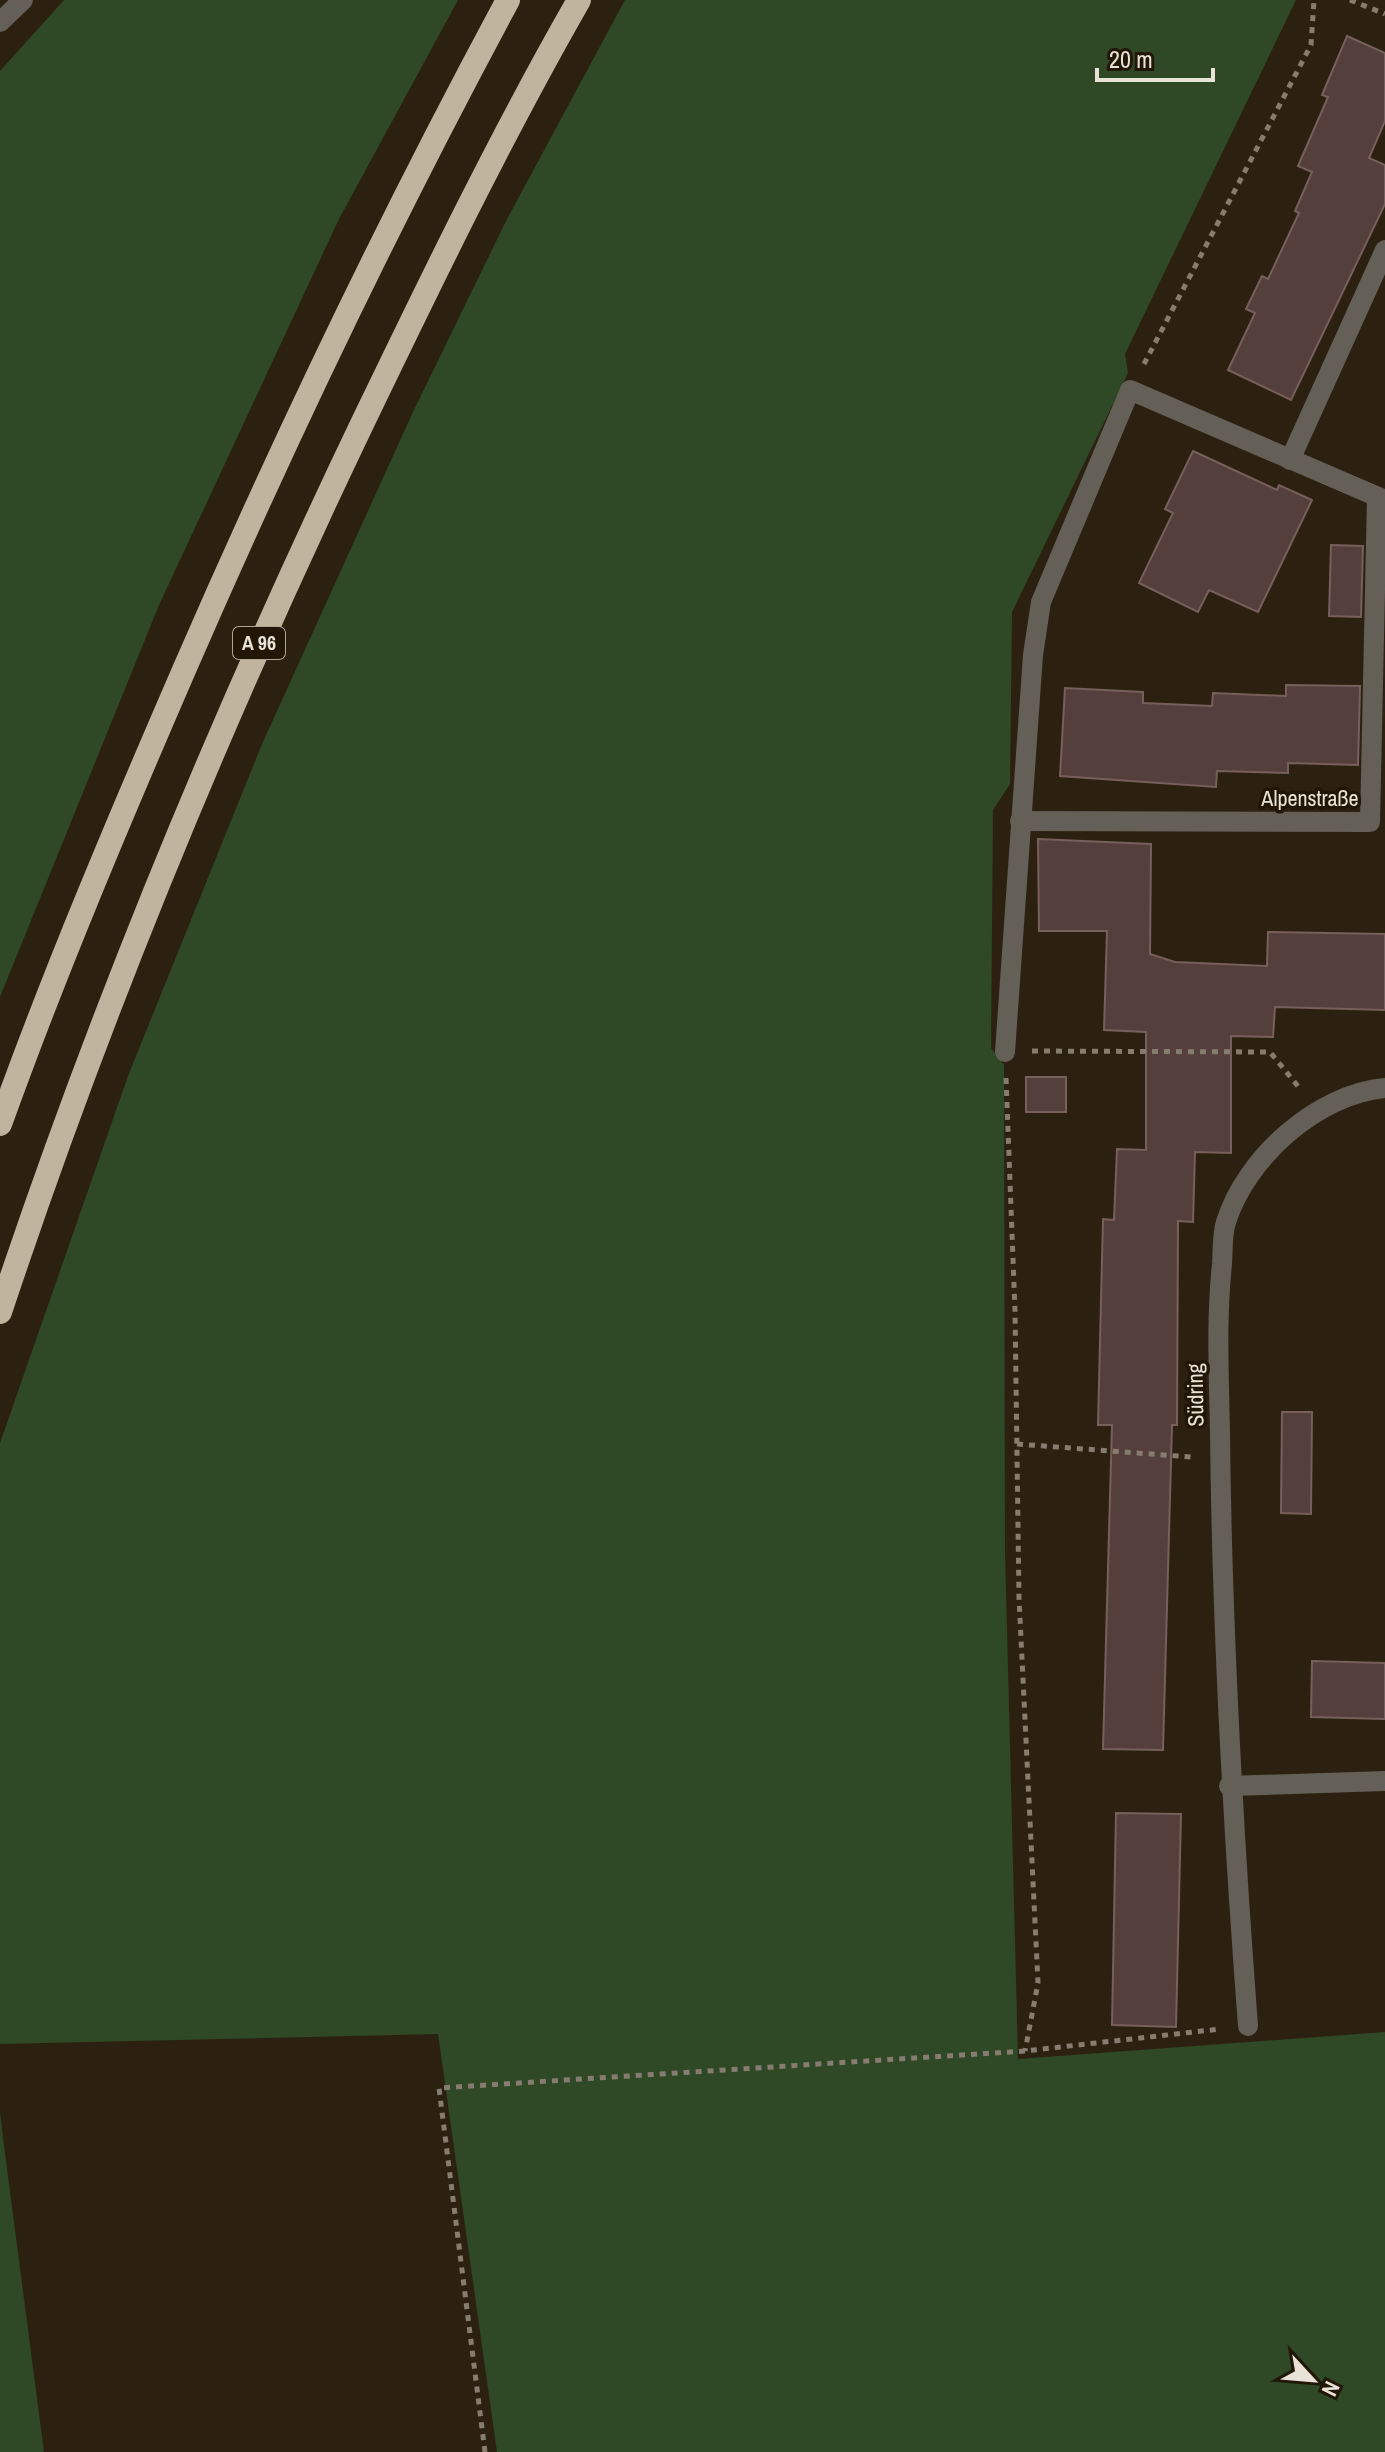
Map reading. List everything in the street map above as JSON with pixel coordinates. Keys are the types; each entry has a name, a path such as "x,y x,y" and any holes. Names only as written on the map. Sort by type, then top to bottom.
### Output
{"highway":[{"name":"A 96","path":"0,1124 147,756 240,543 370,263 508,0"},
{"name":"A 96","path":"0,1312 131,953 269,618 424,294 533,81 579,0"}],"street":[{"path":"0,22 23,0"},
{"path":"1290,460 1385,250"},
{"path":"1005,1052 1033,655 1041,602 1130,390"},
{"name":"Alpenstraße","path":"1020,821 1370,822 1381,498 1130,390"},
{"name":"Südring","path":"1248,2026 1229,1786 1219,1538 1218,1302 1225,1223 1251,1170 1318,1110 1385,1088"},
{"path":"1229,1786 1385,1781"}],"path":[{"path":"1130,390 1311,45 1314,0"},
{"path":"1350,0 1385,14"},
{"path":"1025,2051 1038,1983 1019,1598 1005,1052 1270,1052 1318,1110"},
{"path":"1017,1444 1220,1458"},
{"path":"485,2452 439,2088 1025,2051 1248,2026"}],"green space":[{"path":"64,0 458,0 339,219 159,605 0,997 0,71"},
{"path":"625,0 1296,0 1125,354 1128,373 1012,612 1010,784 993,810 991,1048 1004,1065 1005,1552 1018,2059 1385,2032 1385,2452 497,2452 438,2034 0,2044 0,1443 128,1076 262,744 413,412 506,221"},
{"path":"0,2112 3,2138 44,2452 0,2452"}],"building":[{"path":"1347,36 1385,53 1385,121 1369,158 1385,165 1385,204 1291,400 1228,370 1255,313 1246,309 1262,276 1268,279 1299,213 1295,211 1312,172 1298,166 1328,97 1322,95"},
{"path":"1193,451 1277,490 1279,485 1312,500 1258,612 1209,590 1198,612 1139,583 1173,513 1165,509"},
{"path":"1331,545 1363,546 1361,617 1329,616"},
{"path":"1286,685 1360,686 1358,765 1288,763 1288,773 1217,771 1216,787 1060,776 1065,688 1143,692 1143,703 1212,706 1213,693 1286,696"},
{"path":"1038,839 1151,844 1150,954 1175,962 1267,966 1268,932 1385,934 1385,1010 1275,1007 1273,1037 1231,1036 1231,1153 1195,1152 1193,1222 1178,1221 1177,1425 1172,1425 1163,1750 1103,1749 1112,1425 1098,1425 1103,1219 1114,1220 1117,1149 1146,1150 1146,1032 1104,1030 1107,931 1039,931"},
{"path":"1026,1077 1066,1077 1066,1112 1026,1112"},
{"path":"1282,1412 1312,1412 1311,1514 1281,1513"},
{"path":"1312,1661 1385,1663 1385,1719 1311,1717"},
{"path":"1116,1813 1181,1814 1176,2027 1112,2025"}]}
